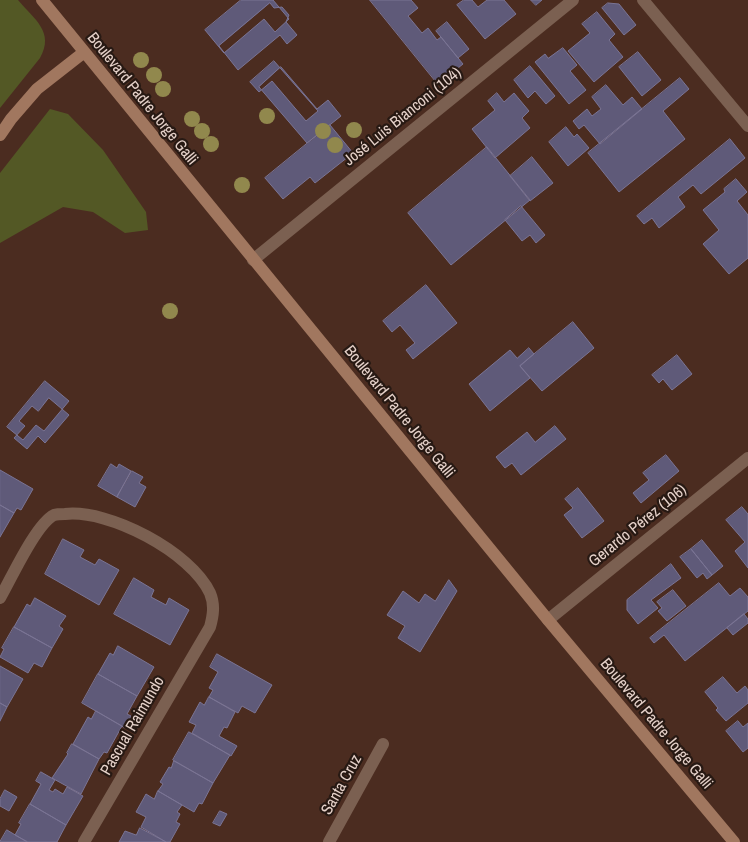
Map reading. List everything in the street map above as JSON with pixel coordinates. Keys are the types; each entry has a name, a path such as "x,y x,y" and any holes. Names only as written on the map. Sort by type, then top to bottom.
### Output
{"main road":[{"name":"Boulevard Padre Jorge Galli","path":"42,0 83,53 548,620 734,842"},
{"path":"0,135 37,88 83,53"}],"street":[{"name":"José Luis Bianconi (104)","path":"253,260 573,0"},
{"path":"644,0 748,126"},
{"name":"Gerardo Pérez (106)","path":"548,620 748,458"},
{"name":"Pascual Raimundo","path":"0,598 41,526 54,515 78,512 114,521 152,539 175,555 197,575 210,594 214,612 210,627 84,842"},
{"name":"Santa Cruz","path":"329,842 383,744"}],"green space":[{"path":"0,0 18,0 41,26 45,41 40,58 0,108"},
{"path":"50,109 68,114 103,150 146,212 148,230 125,233 93,212 63,207 0,243 0,173"}],"building":[{"path":"241,0 273,0 289,19 275,32 264,19 224,53 205,30"},
{"path":"370,0 411,0 418,8 408,16 422,33 428,28 437,40 441,37 463,64 438,84"},
{"path":"464,0 472,0 478,7 487,0 504,0 516,14 485,39 457,5"},
{"path":"531,0 542,0 536,5"},
{"path":"270,3 274,8 282,7 289,15 286,22 297,35 287,44 280,35 238,70 219,46"},
{"path":"608,3 619,4 636,25 624,35 602,8"},
{"path":"597,12 615,34 609,40 623,57 594,82 568,51 590,33 582,24"},
{"path":"447,22 469,49 458,58 436,31"},
{"path":"563,48 577,65 570,71 586,90 569,104 535,62 545,54 548,58"},
{"path":"638,52 661,80 642,96 619,67"},
{"path":"274,61 318,111 306,121 272,81 259,92 250,82"},
{"path":"530,66 555,96 546,104 535,91 528,98 514,80"},
{"path":"281,67 317,109 328,100 341,116 307,143 259,87"},
{"path":"680,78 689,89 663,111 685,139 619,192 588,153"},
{"path":"606,85 623,105 632,97 642,109 600,144 584,125 579,129 573,121 587,109 592,116 601,109 592,97"},
{"path":"497,93 504,102 514,93 529,111 522,118 530,128 495,158 472,129 495,110 488,101"},
{"path":"330,125 353,153 315,183 310,177 283,199 265,178"},
{"path":"566,127 574,137 577,134 589,148 568,166 549,142"},
{"path":"730,139 745,158 701,194 693,185 678,197 685,207 659,228 652,218 644,224 637,216"},
{"path":"487,147 530,200 451,265 408,213"},
{"path":"532,157 553,183 530,201 510,176"},
{"path":"736,179 747,192 737,201 748,215 748,258 729,274 703,244 719,230 703,210 725,192 724,189"},
{"path":"521,206 545,235 536,243 530,235 522,241 505,220"},
{"path":"426,285 457,323 413,359 406,350 415,343 400,325 392,332 383,321"},
{"path":"573,322 594,348 542,391 520,366"},
{"path":"529,348 534,354 520,366 530,378 490,411 469,384 510,350 517,358"},
{"path":"677,355 692,374 672,390 663,379 659,383 652,375"},
{"path":"45,381 69,401 44,431 36,425 23,440 7,427"},
{"path":"49,398 69,415 45,443 38,436 27,449 14,438 25,426 19,421 32,406 38,411"},
{"path":"555,426 566,439 521,475 512,463 505,468 496,457 527,432 535,442"},
{"path":"666,455 679,471 641,503 633,493 649,480 643,473"},
{"path":"111,464 117,468 119,464 131,471 117,497 98,486"},
{"path":"0,470 33,489 21,510 17,508 14,513 0,505"},
{"path":"132,471 143,477 139,483 146,487 135,507 117,497"},
{"path":"578,488 604,521 582,538 564,515 573,508 565,499"},
{"path":"0,505 14,513 0,537"},
{"path":"742,507 748,514 748,568 735,551 745,542 726,520"},
{"path":"63,539 84,550 80,557 95,565 99,559 119,570 99,605 45,574"},
{"path":"702,540 723,566 712,575 691,549"},
{"path":"691,549 712,575 707,579 703,573 697,578 680,557"},
{"path":"671,564 681,578 651,600 658,608 638,624 627,610 627,600"},
{"path":"134,578 154,590 151,597 166,605 169,598 189,610 170,645 114,614"},
{"path":"449,580 457,591 420,652 398,638 405,626 387,615 403,591 419,603 425,594 435,601"},
{"path":"719,583 730,596 740,588 748,597 748,611 685,661 664,635 654,643 650,638"},
{"path":"673,590 686,606 667,621 658,611 662,608 657,602"},
{"path":"35,598 66,616 59,626 63,629 52,648 14,627 27,604 30,606"},
{"path":"744,614 748,619 748,623 733,635 727,628"},
{"path":"14,627 52,648 42,667 34,663 28,673 0,657 4,649 2,648"},
{"path":"118,646 154,667 137,696 98,674 110,653 113,655"},
{"path":"217,654 272,685 255,713 242,706 238,713 209,697 213,690 209,688 218,672 210,667"},
{"path":"0,666 23,679 7,707 0,703"},
{"path":"98,674 137,696 127,714 131,716 125,728 82,703"},
{"path":"723,677 737,693 745,686 748,690 748,703 726,721 716,710 718,708 705,692"},
{"path":"209,697 235,712 227,728 224,727 219,736 237,746 231,756 192,733 196,725 189,722 200,702 204,705"},
{"path":"0,703 7,707 0,721"},
{"path":"96,711 122,726 107,753 104,752 99,759 73,744 88,717 91,719"},
{"path":"738,721 743,727 748,723 748,748 743,752 726,731"},
{"path":"189,732 230,755 213,783 173,760"},
{"path":"72,744 99,759 81,794 52,778 68,754"},
{"path":"174,761 213,783 202,804 199,803 194,812 158,791 163,784 160,782"},
{"path":"41,772 55,780 49,790 53,792 55,789 63,794 67,787 83,796 66,825 30,804 41,784 36,781"},
{"path":"5,790 17,797 9,811 0,806 0,799"},
{"path":"158,791 182,805 177,812 180,814 176,822 180,824 170,842 166,842 141,827 146,817 136,812 146,794 154,799"},
{"path":"30,804 66,825 57,842 28,842 15,835 21,824 19,823"},
{"path":"220,811 227,814 220,826 213,823"},
{"path":"140,828 166,842 119,842 125,831 136,835"},
{"path":"7,830 27,842 0,842"}]}
